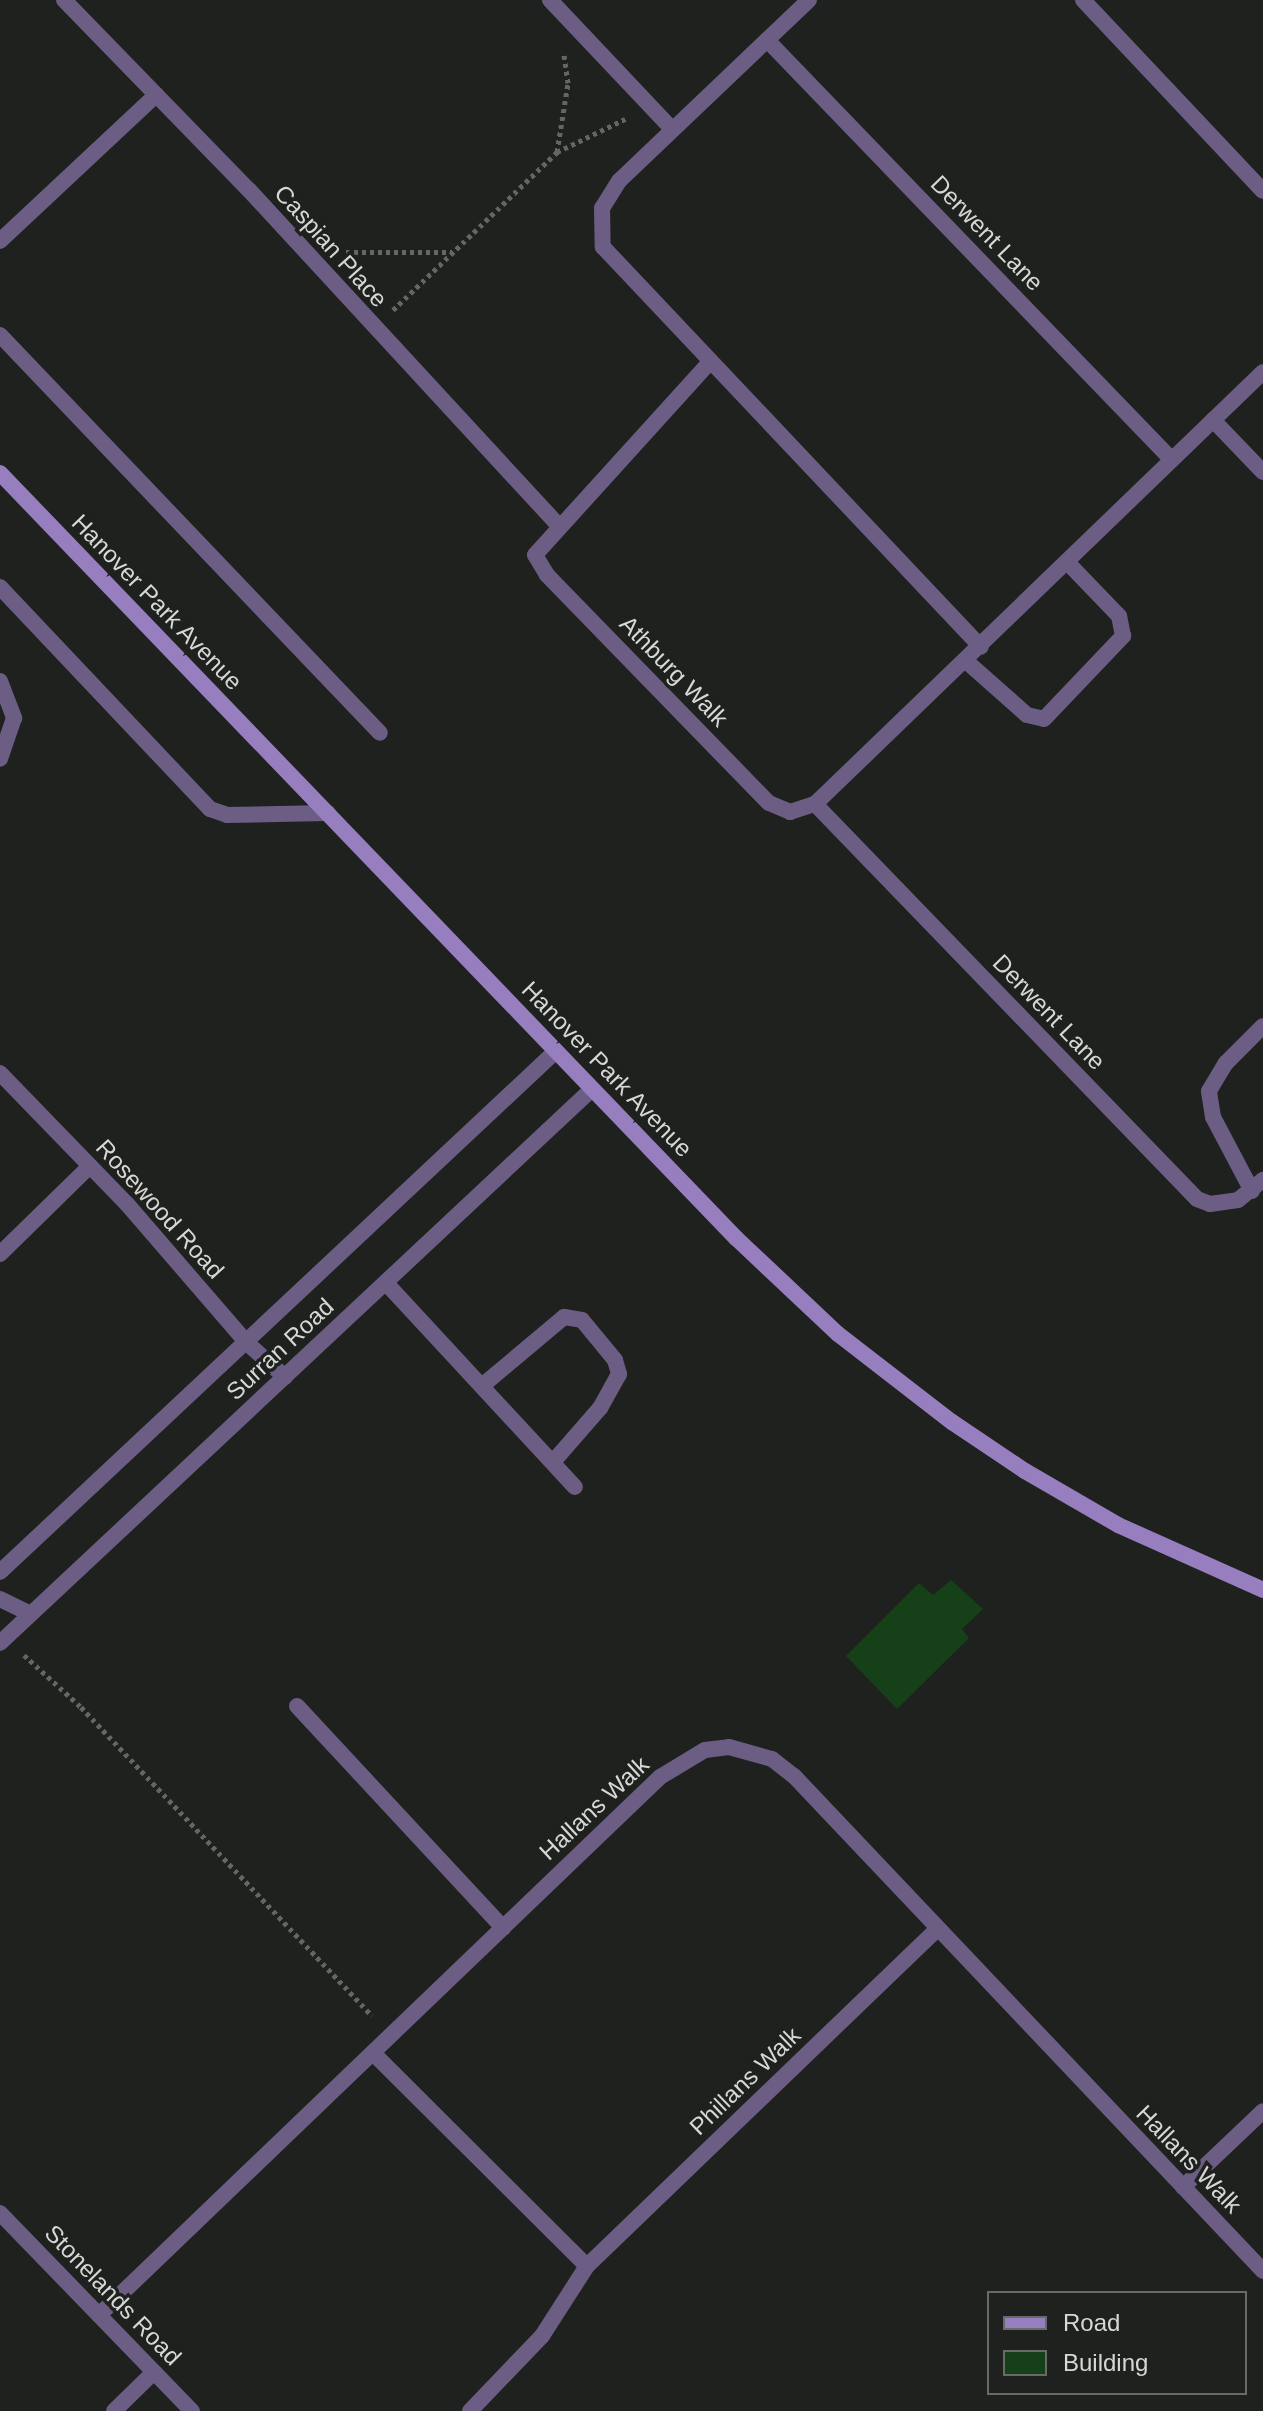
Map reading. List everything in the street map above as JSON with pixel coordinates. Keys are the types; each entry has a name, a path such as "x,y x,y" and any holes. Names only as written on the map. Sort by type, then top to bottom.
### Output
{"street":[{"name":"Caspian Place","path":"64,0 318,265 372,328 559,526"},
{"path":"550,0 671,128"},
{"path":"809,0 671,128 608,195 600,232 615,264 981,647"},
{"path":"1083,0 1263,191"},
{"name":"Derwent Lane","path":"767,40 1172,460"},
{"path":"0,241 156,95"},
{"path":"0,335 380,733"},
{"name":"Athburg Walk","path":"709,363 535,555 547,575 769,803 790,812 815,804"},
{"path":"815,804 1263,372"},
{"path":"1213,420 1263,472"},
{"name":"Hanover Park Avenue","path":"0,473 752,1255 912,1393 1094,1512 1263,1590"},
{"path":"966,661 1027,715 1044,719 1123,636 1119,616 1067,562"},
{"path":"0,587 210,809 227,815 328,813"},
{"path":"0,681 14,718 0,759"},
{"name":"Derwent Lane","path":"815,804 1197,1199 1222,1204 1257,1185"},
{"path":"1257,1185 1213,1117 1209,1091 1226,1063 1263,1026"},
{"name":"Surran Road","path":"0,1572 556,1051"},
{"name":"Rosewood Road","path":"0,1073 90,1166 247,1343 285,1377"},
{"name":"Surran Road","path":"3,1641 592,1089"},
{"path":"0,1254 90,1166"},
{"path":"386,1283 575,1487"},
{"path":"483,1385 564,1317 582,1320 615,1360 619,1374 600,1408 553,1462"},
{"path":"0,1599 31,1614"},
{"path":"297,1706 503,1928"},
{"name":"Hallans Walk","path":"99,2315 660,1777 705,1750 729,1747 772,1759 794,1776 936,1930 1263,2271"},
{"name":"Phillans Walk","path":"470,2411 542,2336 587,2266 936,1930"},
{"path":"373,2053 587,2266"},
{"path":"1183,2187 1263,2111"},
{"name":"Stonelands Road","path":"0,2213 192,2411"},
{"path":"114,2411 154,2372"}],"path":[{"path":"557,152 568,83 562,48 569,19"},
{"path":"372,328 557,152 626,119 647,102"},
{"path":"318,265 335,252 453,252"},
{"path":"3,1641 81,1707 391,2036"}],"building":[{"path":"951,1580 983,1609 962,1629 969,1638 897,1709 846,1656 919,1583 933,1595"}]}
